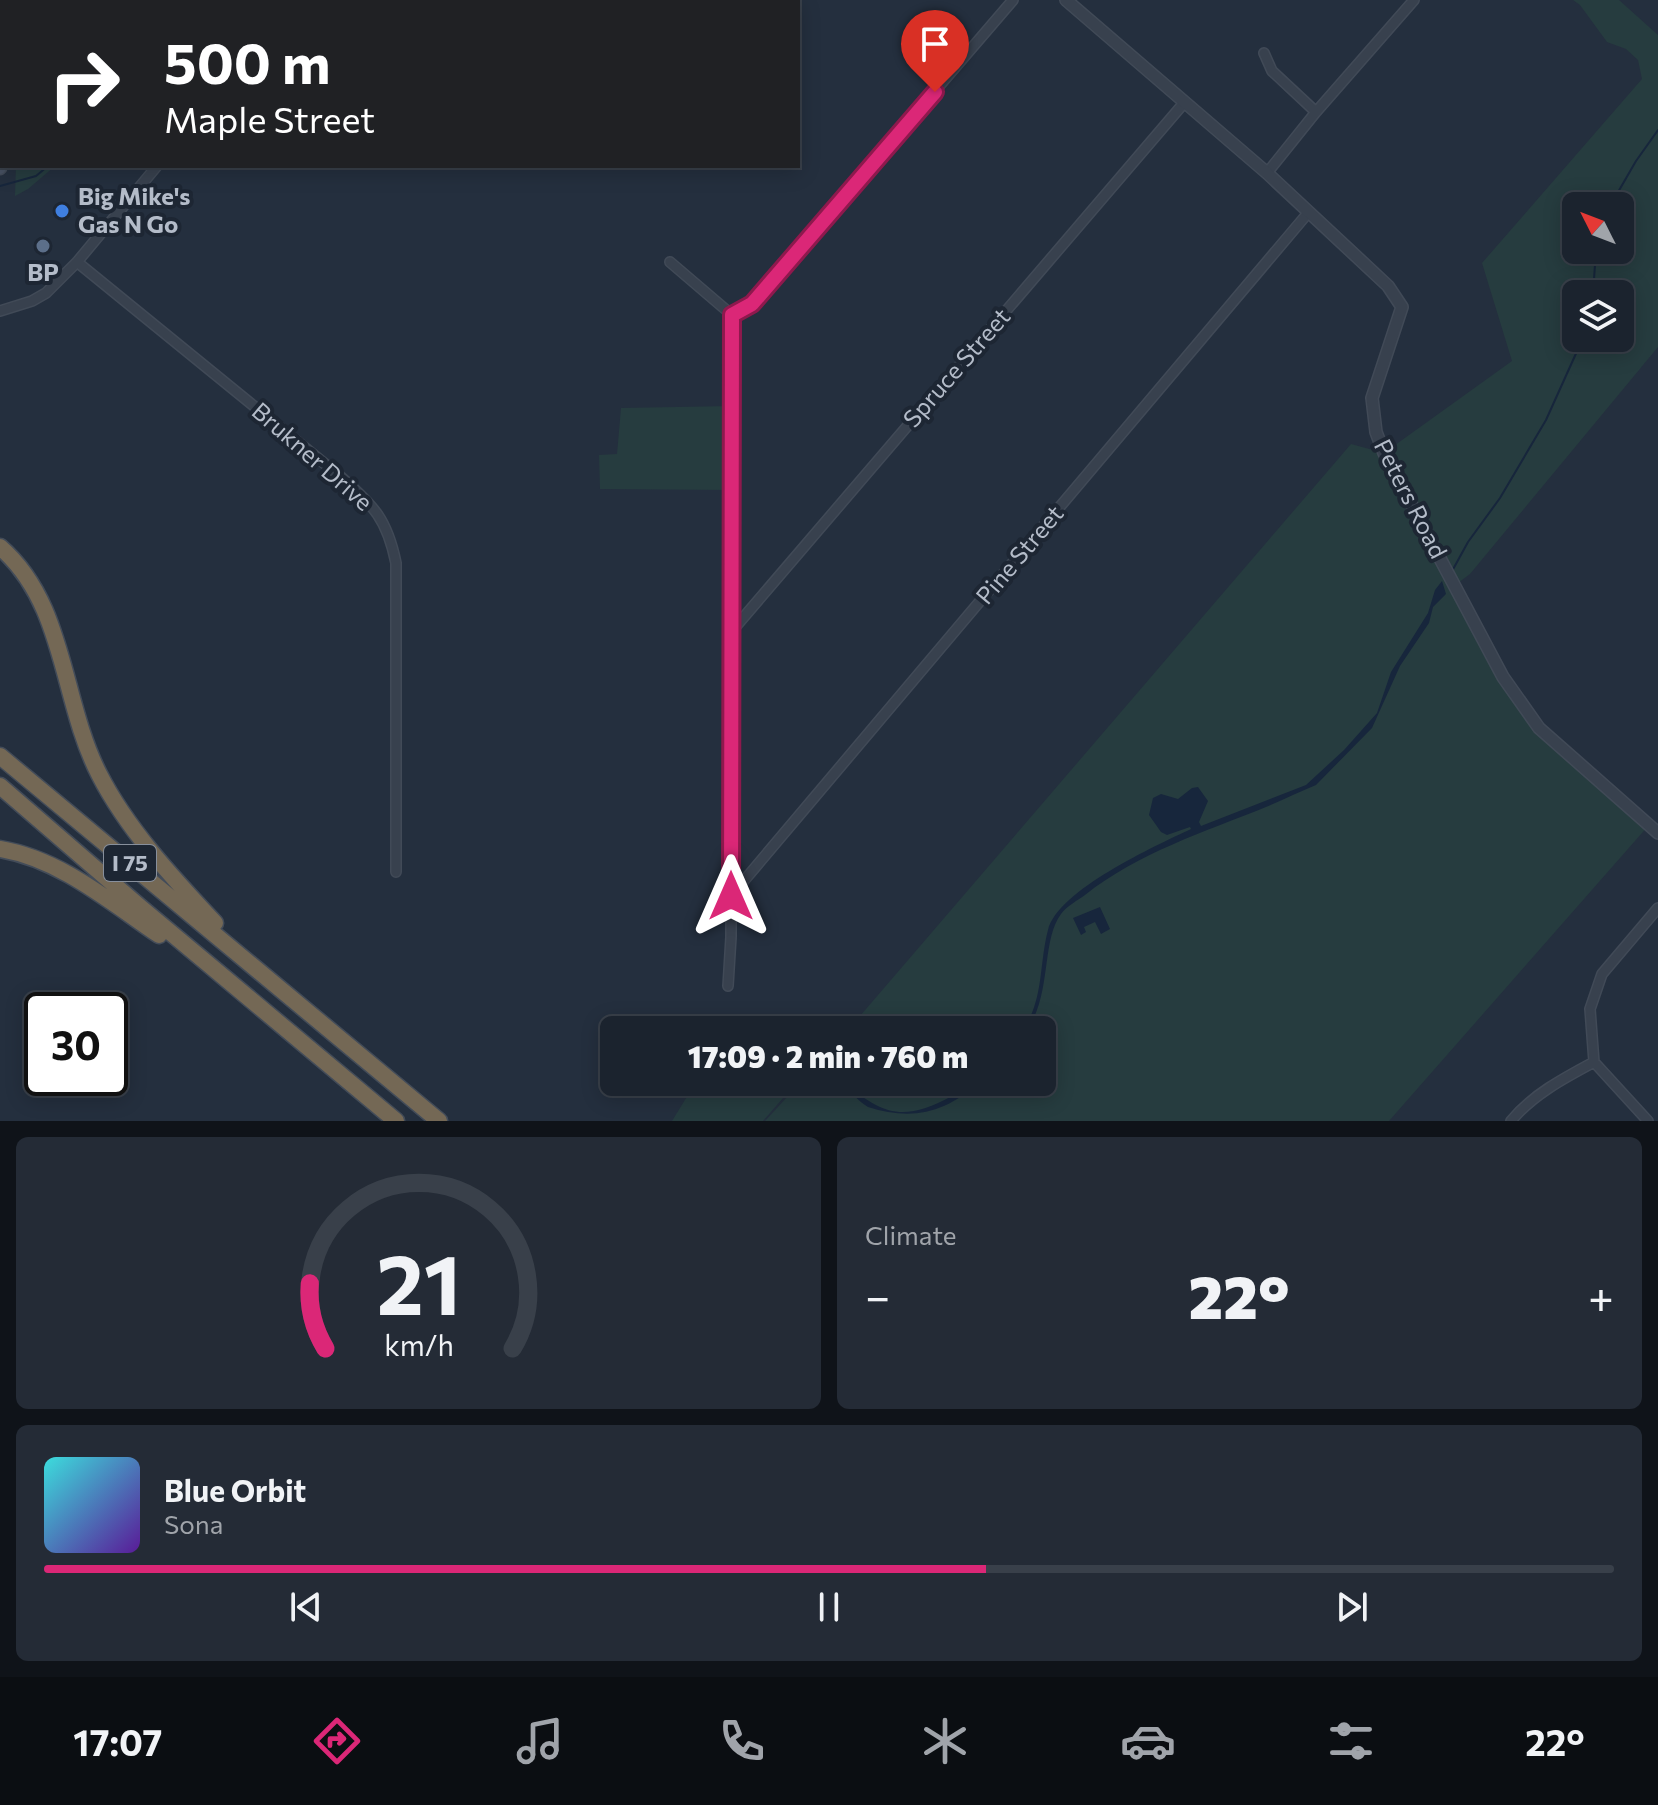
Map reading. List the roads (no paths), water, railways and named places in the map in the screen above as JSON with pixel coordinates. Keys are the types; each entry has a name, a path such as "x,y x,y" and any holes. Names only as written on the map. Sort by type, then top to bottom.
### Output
{"highway":[{"path":"0,547 38,594 55,635 77,720 98,773 134,830 260,971"},
{"name":"I 75","path":"0,756 439,1121"},
{"name":"I 75","path":"0,786 396,1121"},
{"path":"0,849 25,853 66,873 241,992"}],"street":[{"path":"732,315 752,304 1013,0"},
{"name":"Peters Road","path":"1066,0 1267,173 1388,286 1402,307 1374,386 1372,414 1384,453 1503,677 1539,728 1658,833"},
{"path":"1267,173 1414,0"},
{"path":"1264,53 1272,71 1316,112"},
{"name":"Spruce Street","path":"731,632 1184,103"},
{"path":"0,311 46,293 77,262 155,168"},
{"name":"Pine Street","path":"731,896 1308,213"},
{"name":"Brukner Drive","path":"77,262 341,477 375,509 390,534 396,563 396,872"},
{"path":"670,262 732,315 731,896 728,986"},
{"path":"1648,1121 1594,1062 1590,1009 1602,974 1658,908"},
{"path":"1511,1121 1519,1111 1558,1082 1594,1062"}],"water":[{"path":"1442,581 1446,594 1433,607 1429,623 1400,666 1372,728 1316,785 1149,855 1105,880 1063,911 1051,938 1040,1000 1035,1016 1031,1016 1048,930 1056,915 1088,885 1191,829 1167,835 1161,832 1149,815 1153,798 1161,794 1178,799 1198,787 1208,801 1199,822 1201,826 1306,785 1344,750 1377,713 1391,672 1428,613 1435,590"},
{"path":"1100,907 1110,929 1101,934 1095,922 1084,927 1086,932 1081,935 1073,918"},
{"path":"854,1096 862,1096 896,1112 908,1112 952,1096 962,1096 941,1107 914,1113 899,1113 884,1111 868,1107"}],"waterway":[{"path":"1618,192 1658,130"},
{"path":"0,186 36,176 46,168"},
{"path":"1594,280 1595,264"},
{"path":"1451,573 1546,420 1577,352"}],"place":[{"name":"Big Mike's Gas N Go","path":"62,211"},
{"name":"BP","path":"43,246"}]}
